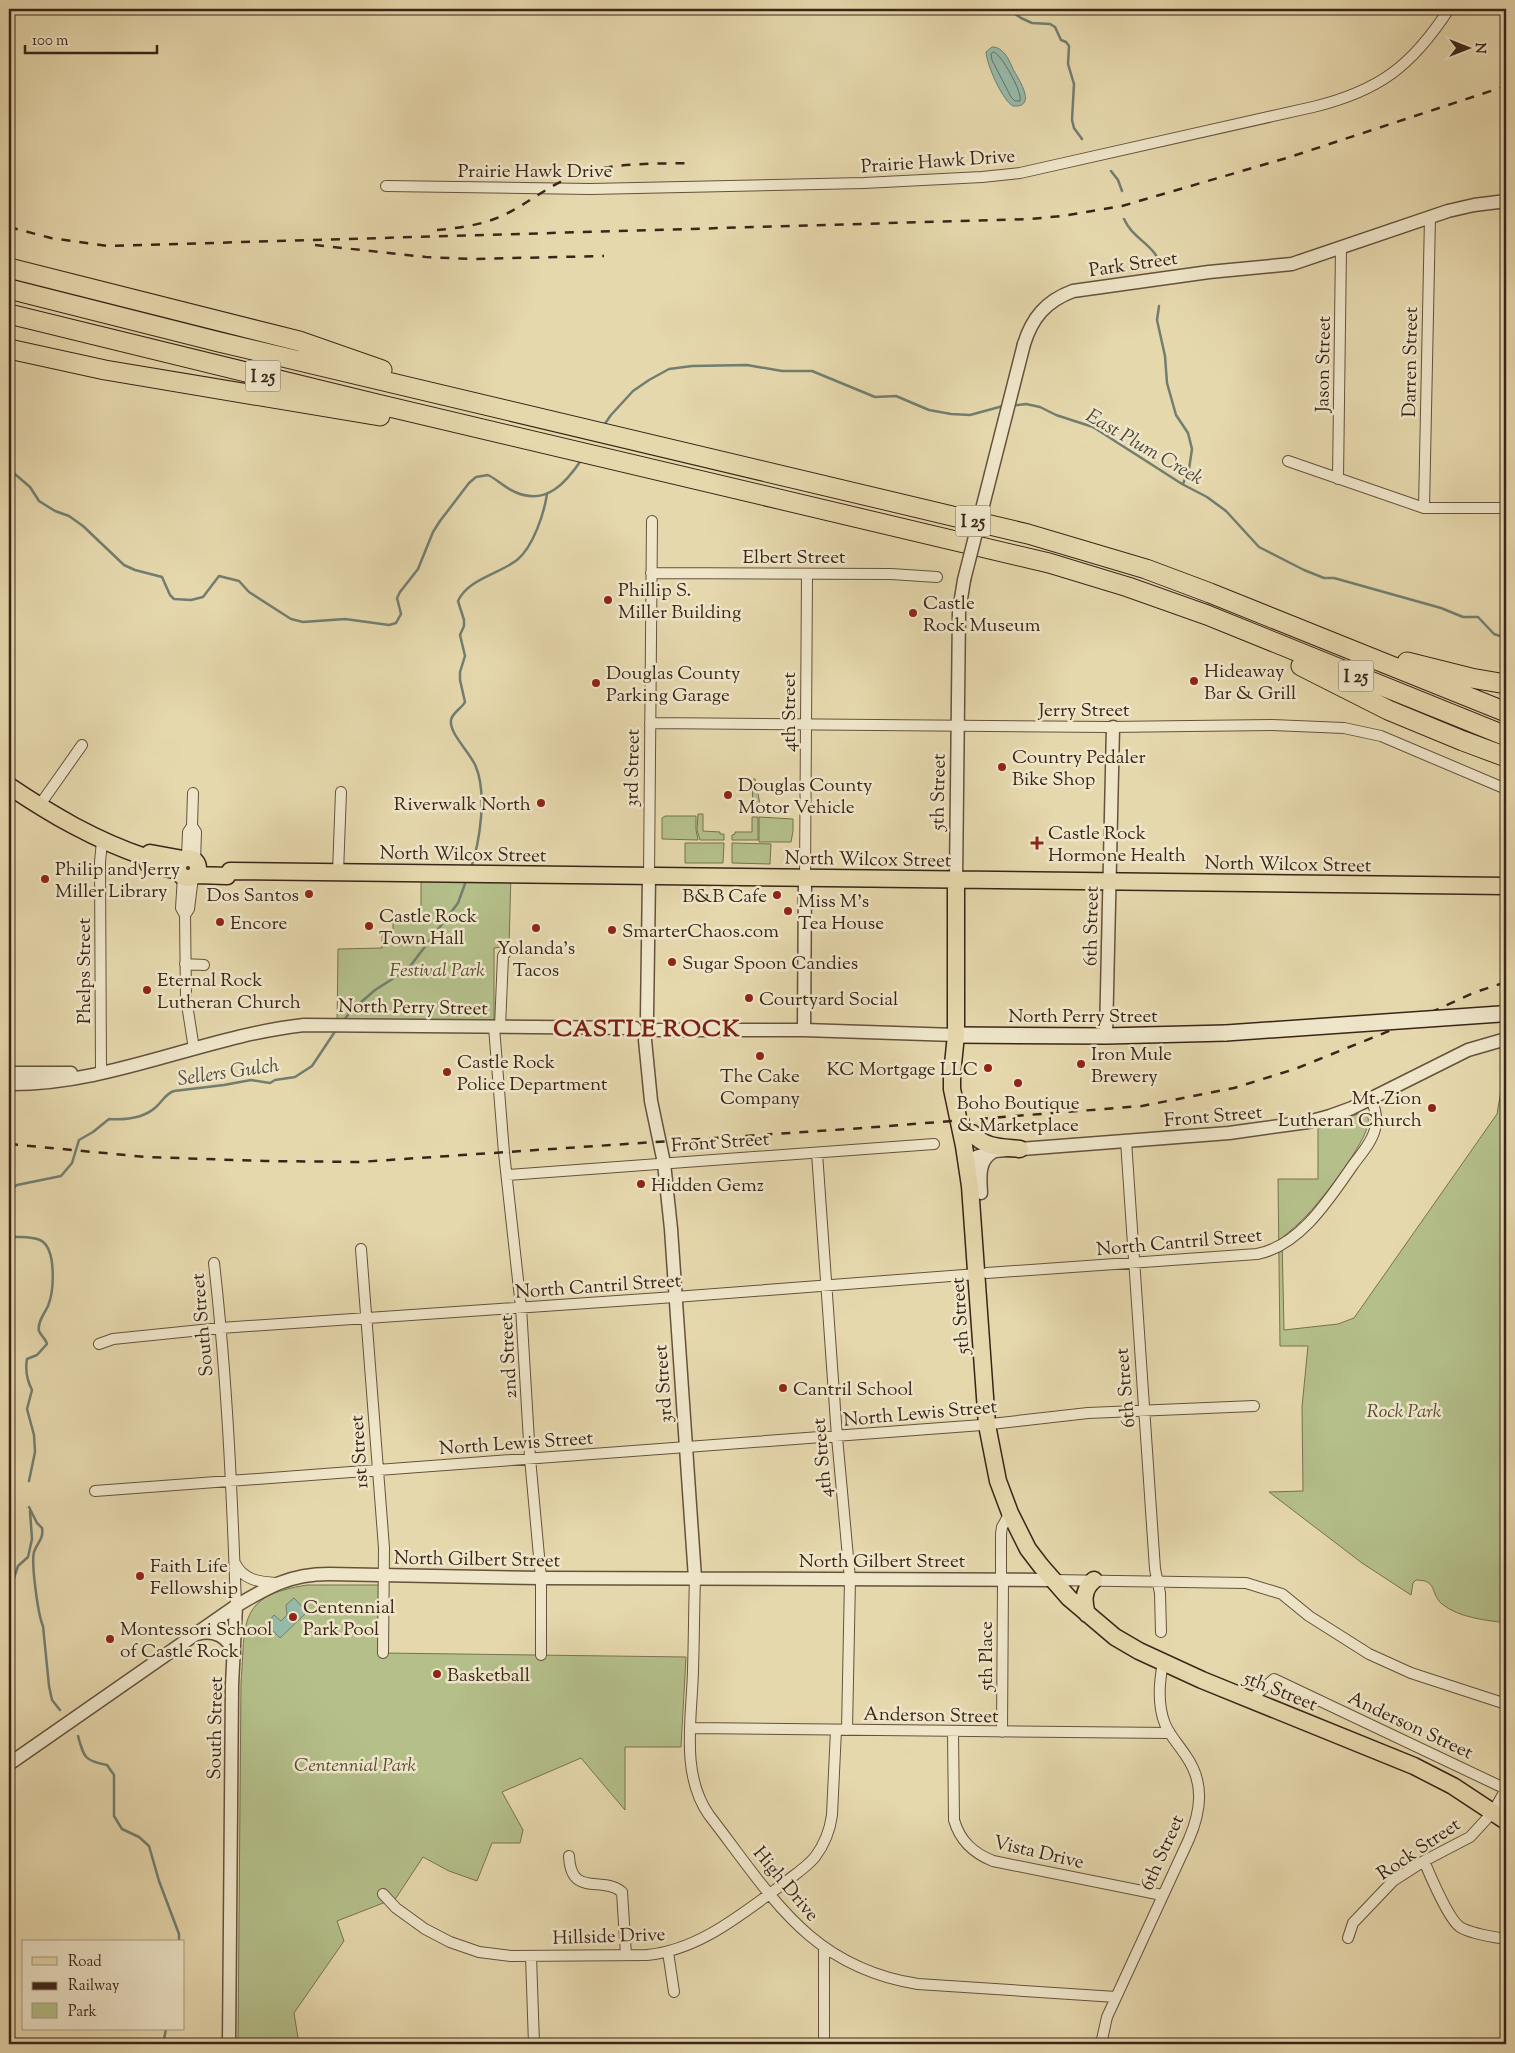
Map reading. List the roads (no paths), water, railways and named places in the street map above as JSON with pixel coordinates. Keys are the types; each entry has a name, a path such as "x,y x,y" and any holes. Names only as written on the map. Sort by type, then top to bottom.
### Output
{"highway":[{"path":"9,268 298,341 478,404"},
{"name":"I 25","path":"9,289 219,342 1028,534 1146,569 1506,712"},
{"name":"I 25","path":"9,314 517,438 1049,563 1128,586 1207,615 1506,736"},
{"path":"9,349 105,370 517,438"},
{"path":"1207,615 1388,710 1463,741 1506,756"},
{"path":"1301,629 1412,664 1470,678 1506,684"}],"main road":[{"path":"9,786 76,828 145,857 148,864 189,868"},
{"name":"North Wilcox Street","path":"189,868 226,876 230,871 445,872 1506,886"},
{"name":"5th Street","path":"956,879 956,1035 952,1089 975,1189"},
{"name":"North Perry Street","path":"956,1035 1106,1036 1226,1034 1503,1014"},
{"name":"5th Street","path":"956,1035 962,1083 976,1158 975,1189 996,1473 1010,1513 1028,1549 1052,1580 1086,1614 1122,1642 1163,1663 1414,1766 1453,1786 1500,1816"},
{"path":"972,1133 978,1140 986,1144 1020,1149"},
{"name":"5th Street","path":"992,1424 1014,1496 1052,1580"},
{"path":"1086,1614 1084,1595 1088,1586 1094,1580"}],"street":[{"name":"Prairie Hawk Drive","path":"386,186 590,189 864,183 1013,174 1047,168 1313,107 1355,95 1387,77 1408,61 1430,37 1449,9"},
{"name":"Park Street","path":"964,580 1024,344 1032,322 1056,298 1073,291 1209,272 1292,264 1463,207 1506,201"},
{"name":"Darren Street","path":"1424,508 1430,217"},
{"name":"Jason Street","path":"1338,479 1341,248"},
{"path":"1288,461 1424,508 1506,508"},
{"name":"3rd Street","path":"647,1016 652,521"},
{"name":"Elbert Street","path":"651,573 891,574 937,577"},
{"name":"4th Street","path":"804,1030 807,574"},
{"name":"5th Street","path":"956,879 958,611 964,580"},
{"name":"Jerry Street","path":"650,723 1113,727 1329,726 1354,729 1382,736 1506,789"},
{"name":"6th Street","path":"1106,1036 1113,727"},
{"path":"39,806 82,745"},
{"path":"193,792 192,826 196,832 181,908 185,915 186,998 194,1049"},
{"path":"338,872 341,792"},
{"name":"Phelps Street","path":"101,1072 100,862 102,840"},
{"name":"2nd Street","path":"506,951 503,956 497,1027 504,1153 521,1307 530,1458 541,1578 541,1655"},
{"path":"186,964 204,965"},
{"path":"647,1016 656,1021 658,1030 653,1038 645,1040 638,1036 635,1028 637,1021 647,1016"},
{"name":"North Perry Street","path":"101,1072 274,1028 304,1025 635,1028"},
{"name":"North Perry Street","path":"658,1030 804,1030 956,1035"},
{"name":"Front Street","path":"976,1158 995,1151 1229,1133 1296,1124 1330,1116 1371,1099 1468,1050 1506,1039"},
{"name":"3rd Street","path":"645,1040 651,1101 664,1163 695,1578 691,1728"},
{"path":"9,1073 101,1072"},
{"path":"9,1084 47,1083 101,1072"},
{"name":"North Cantril Street","path":"99,1344 107,1340 120,1338 221,1328 675,1298 1257,1254 1275,1249 1284,1243 1305,1226 1332,1196 1367,1146 1376,1128 1375,1112 1371,1099"},
{"name":"6th Street","path":"1126,1141 1155,1570 1160,1593 1160,1632"},
{"name":"Front Street","path":"507,1175 934,1144"},
{"path":"975,1189 981,1167 987,1155 995,1151"},
{"name":"4th Street","path":"817,1153 837,1436 850,1579 847,1730"},
{"name":"1st Street","path":"361,1248 368,1319 385,1575 383,1653"},
{"name":"South Street","path":"214,1263 221,1328 236,1606 229,2044"},
{"name":"North Lewis Street","path":"95,1491 992,1424 1088,1413 1254,1406"},
{"name":"5th Place","path":"1002,1732 1001,1534 1002,1527 1010,1513"},
{"path":"234,1560 239,1570 246,1577 257,1581 276,1583"},
{"name":"North Gilbert Street","path":"9,1764 236,1606 276,1583 301,1576 318,1574 541,1578 1094,1580 1246,1583 1282,1594 1309,1616 1368,1654 1411,1673 1506,1704"},
{"path":"194,1635 210,1632 221,1635 230,1643 234,1653"},
{"name":"6th Street","path":"1101,2044 1104,2026 1116,1997 1193,1830 1198,1812 1200,1797 1195,1772 1190,1760 1170,1733 1160,1706 1160,1684 1163,1663"},
{"name":"Anderson Street","path":"1252,1699 1274,1679 1506,1789"},
{"name":"Anderson Street","path":"691,1728 1170,1733"},
{"name":"High Drive","path":"691,1728 691,1765 700,1802 770,1894 799,1928 824,1948 855,1966 880,1975 910,1982 1116,1997"},
{"name":"Hillside Drive","path":"383,1894 396,1908 450,1942 479,1952 495,1955 626,1955 668,1952 684,1948 709,1935 770,1894 813,1859 820,1850 828,1834 833,1806 836,1730"},
{"name":"Vista Drive","path":"953,1731 953,1813 958,1834 973,1850 993,1861 1162,1895"},
{"name":"Rock Street","path":"1348,1938 1353,1923 1393,1881 1424,1861 1470,1836 1500,1816 1506,1789"},
{"path":"569,1856 571,1871 577,1879 614,1888 622,1892 626,1955"},
{"path":"1424,1861 1439,1896 1460,1927 1484,1935 1506,1939"},
{"path":"824,1948 824,2044"},
{"path":"668,1952 674,1992"},
{"path":"531,1956 534,2044"}],"water":[{"path":"992,47 999,48 1008,58 1025,93 1024,103 1013,106 1004,97 989,65 986,52"},
{"name":"Centennial Park Pool","path":"294,1598 307,1612 280,1638 269,1627 268,1622 274,1615 281,1621 287,1615 286,1605"}],"waterway":[{"path":"1008,9 1032,23 1050,24 1055,27 1061,40 1069,46 1068,64 1074,84 1072,120 1074,128 1082,139"},
{"path":"1111,171 1118,180 1122,191"},
{"path":"1124,219 1132,231 1152,250 1161,264"},
{"path":"1159,306 1157,320 1165,356 1167,383 1176,415 1188,433 1192,449 1189,469 1183,484"},
{"name":"East Plum Creek","path":"604,425 633,391 649,380 669,369 692,366 747,365 782,371 812,371 875,397 896,396 929,410 951,414 970,415 1003,406"},
{"name":"East Plum Creek","path":"1011,406 1026,404 1040,407 1056,415 1093,427 1182,484 1207,497 1226,511 1259,547 1304,570 1324,578 1334,578 1441,608 1463,617 1478,617 1494,634 1506,638"},
{"name":"East Plum Creek","path":"9,469 30,487 39,501 55,511 69,516 83,526 124,565 162,577 170,595 174,599 191,600 203,597 219,576 239,581 249,592 291,619 303,622 345,619 389,625 396,623 401,614 397,598 418,569 433,532 469,483 476,477 488,475 515,492 526,496 546,494 562,484 582,459"},
{"name":"Sellers Gulch","path":"471,868 477,845 482,804 476,767 451,725 452,717 465,702 460,680 460,672 465,656 460,635 464,626 464,620 458,601 469,587 510,565 523,554 537,530 547,494"},
{"name":"Sellers Gulch","path":"344,1020 351,1011 375,990 408,969 458,903 466,881"},
{"name":"Sellers Gulch","path":"9,1191 17,1185 61,1176 72,1163 79,1140 109,1119 127,1119 151,1111 168,1094 174,1091 251,1080 270,1083 275,1080 295,1077 312,1066 336,1030"},
{"name":"Sellers Gulch","path":"9,1236 40,1240 49,1252 53,1270 50,1299 40,1321 39,1328 47,1344 37,1355 27,1359 26,1363 27,1375 32,1390 27,1409 34,1435 35,1452 29,1481"},
{"path":"29,1507 37,1523 42,1528 41,1538 33,1558 34,1577 43,1626 49,1686 52,1700 60,1710"},
{"name":"Sellers Gulch","path":"9,1581 14,1578 18,1566 28,1557 32,1539 30,1511"},
{"path":"78,1736 86,1757 94,1762 107,1765 114,1775 114,1816 122,1829 139,1837 149,1846 159,1881 179,1934 179,1940"},
{"path":"163,2044 166,2030"}],"railway":[{"path":"9,227 51,238 108,246 1029,219 1063,216 1122,206 1290,157 1506,86"},
{"path":"437,230 471,226 496,218 558,183 591,171 633,164 691,163"},
{"path":"315,245 426,257 471,259 604,256"},
{"path":"9,1144 146,1157 359,1162 863,1128 1142,1106 1234,1088 1295,1069 1399,1027 1473,993 1506,982"}],"place":[{"name":"Phillip S. Miller Building","path":"608,600"},
{"name":"Castle Rock Museum","path":"913,613"},
{"name":"Hideaway Bar & Grill","path":"1194,681"},
{"name":"Douglas County Parking Garage","path":"596,683"},
{"name":"Country Pedaler Bike Shop","path":"1002,767"},
{"name":"Douglas County Motor Vehicle","path":"728,795"},
{"name":"Riverwalk North","path":"541,803"},
{"name":"Castle Rock Hormone Health","path":"1037,843"},
{"name":"Philip and Jerry Miller Library","path":"45,879"},
{"name":"Dos Santos","path":"309,894"},
{"name":"B&B Cafe","path":"777,895"},
{"name":"Miss M's Tea House","path":"788,911"},
{"name":"Encore","path":"220,922"},
{"name":"Castle Rock Town Hall","path":"369,926"},
{"name":"Yolanda's Tacos","path":"536,928"},
{"name":"SmarterChaos.com","path":"612,930"},
{"name":"Sugar Spoon Candies","path":"672,962"},
{"name":"Eternal Rock Lutheran Church","path":"147,990"},
{"name":"Courtyard Social","path":"749,998"},
{"name":"The Cake Company","path":"760,1056"},
{"name":"Iron Mule Brewery","path":"1081,1064"},
{"name":"KC Mortgage LLC","path":"988,1068"},
{"name":"Castle Rock Police Department","path":"447,1072"},
{"name":"Boho Boutique & Marketplace","path":"1018,1083"},
{"name":"Mt. Zion Lutheran Church","path":"1432,1108"},
{"name":"Hidden Gemz","path":"641,1184"},
{"name":"Cantril School","path":"783,1388"},
{"name":"Faith Life Fellowship","path":"140,1576"},
{"name":"Centennial Park Pool","path":"293,1617"},
{"name":"Montessori School of Castle Rock","path":"110,1639"},
{"name":"Basketball","path":"437,1674"}],"district":[{"name":"CASTLE ROCK","path":"647,1028"}],"park label":[{"name":"Festival Park","path":"437,969"},
{"name":"Rock Park","path":"1404,1410"},
{"name":"Centennial Park","path":"355,1764"}]}
